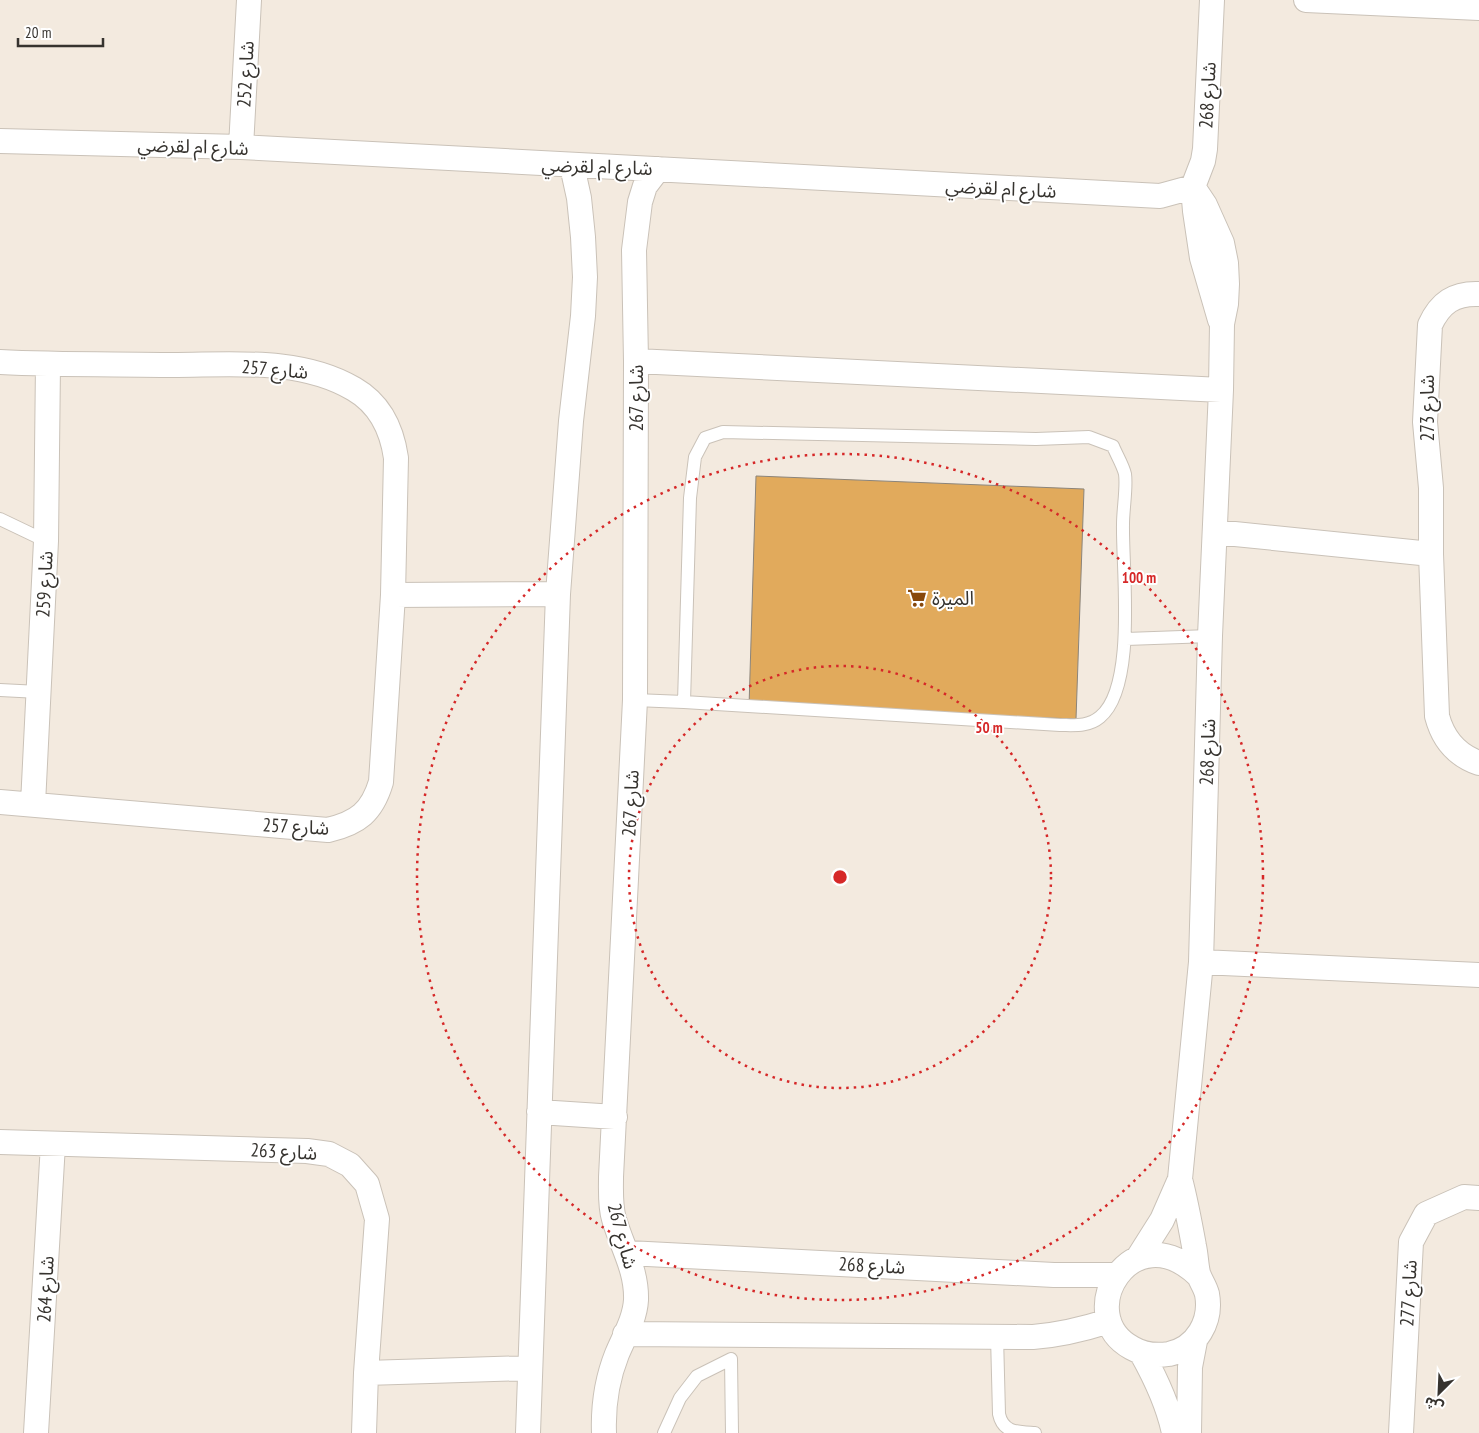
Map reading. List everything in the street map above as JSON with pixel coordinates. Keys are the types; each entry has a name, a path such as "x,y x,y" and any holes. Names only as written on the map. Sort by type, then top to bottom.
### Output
{"street":[{"name":"شارع 252","path":"241,147 249,0"},
{"name":"شارع 268","path":"1138,1258 1162,1220 1180,1179 1201,962 1210,636 1222,390 1222,324 1227,284 1222,243 1205,205 1192,187 1203,161 1205,149 1212,0"},
{"path":"1306,0 1479,8"},
{"name":"شارع ام لقرضي","path":"0,141 241,147 1160,196 1192,187"},
{"path":"528,1433 558,594 571,421 580,355 584,306 583,237 579,198 572,166"},
{"name":"شارع 267","path":"604,1433 607,1382 635,1311 636,1299 636,1286 628,1253 614,1217 611,1177 635,700 636,362 634,250 640,202 645,186 658,169"},
{"name":"شارع 273","path":"1479,294 1464,294 1452,298 1442,305 1430,326 1424,422 1431,488 1431,554 1437,716 1440,729 1448,742 1458,752 1470,760 1479,763"},
{"name":"شارع 257","path":"0,362 275,366 313,372 355,389 372,402 384,419 393,437 396,458 393,595 381,782 377,797 357,820 328,830 0,802"},
{"path":"636,362 1222,390"},
{"name":"شارع 259","path":"33,804 46,541 48,364"},
{"path":"1215,532 1431,554"},
{"path":"393,595 558,594"},
{"path":"1201,962 1479,975"},
{"path":"539,1112 615,1118"},
{"name":"شارع 263","path":"0,1142 307,1150 329,1154 350,1165 367,1184 377,1219 366,1373 364,1433"},
{"name":"شارع 264","path":"36,1433 53,1144"},
{"name":"شارع 268","path":"1180,1179 1191,1227 1198,1275"},
{"name":"شارع 277","path":"1402,1433 1411,1242 1426,1214 1464,1197 1479,1198"},
{"name":"شارع 268","path":"628,1253 1054,1275 1116,1275"},
{"path":"1189,1433 1190,1367 1195,1341 1203,1328 1209,1310 1206,1292 1198,1275 1186,1263 1171,1256 1154,1255 1138,1258 1116,1275 1109,1289 1107,1305 1109,1321 1119,1338 1126,1345 1142,1354 1159,1356 1177,1352 1195,1341"},
{"path":"625,1334 1054,1335 1073,1332 1109,1321"},
{"path":"1142,1354 1156,1379 1166,1403 1174,1433"},
{"path":"366,1373 530,1368"}],"lane":[{"path":"635,700 1014,723 1086,725 1100,718 1110,706 1120,681 1126,639 1123,524 1125,474 1112,446 1089,437 1036,439 723,432 705,438 695,456 690,498 684,702"},
{"path":"0,519 46,541"},
{"path":"1126,639 1210,636"},
{"path":"0,690 40,692"},
{"path":"732,1433 731,1359 733,1334"},
{"path":"998,1336 998,1414 1000,1422 1005,1428 1012,1431 1035,1433"},
{"path":"664,1433 680,1398 697,1376 731,1359"}],"building":[{"name":"الميرة","path":"756,476 1084,489 1076,719 749,707"}],"place":[{"name":"الميرة","path":"917,598"}]}
